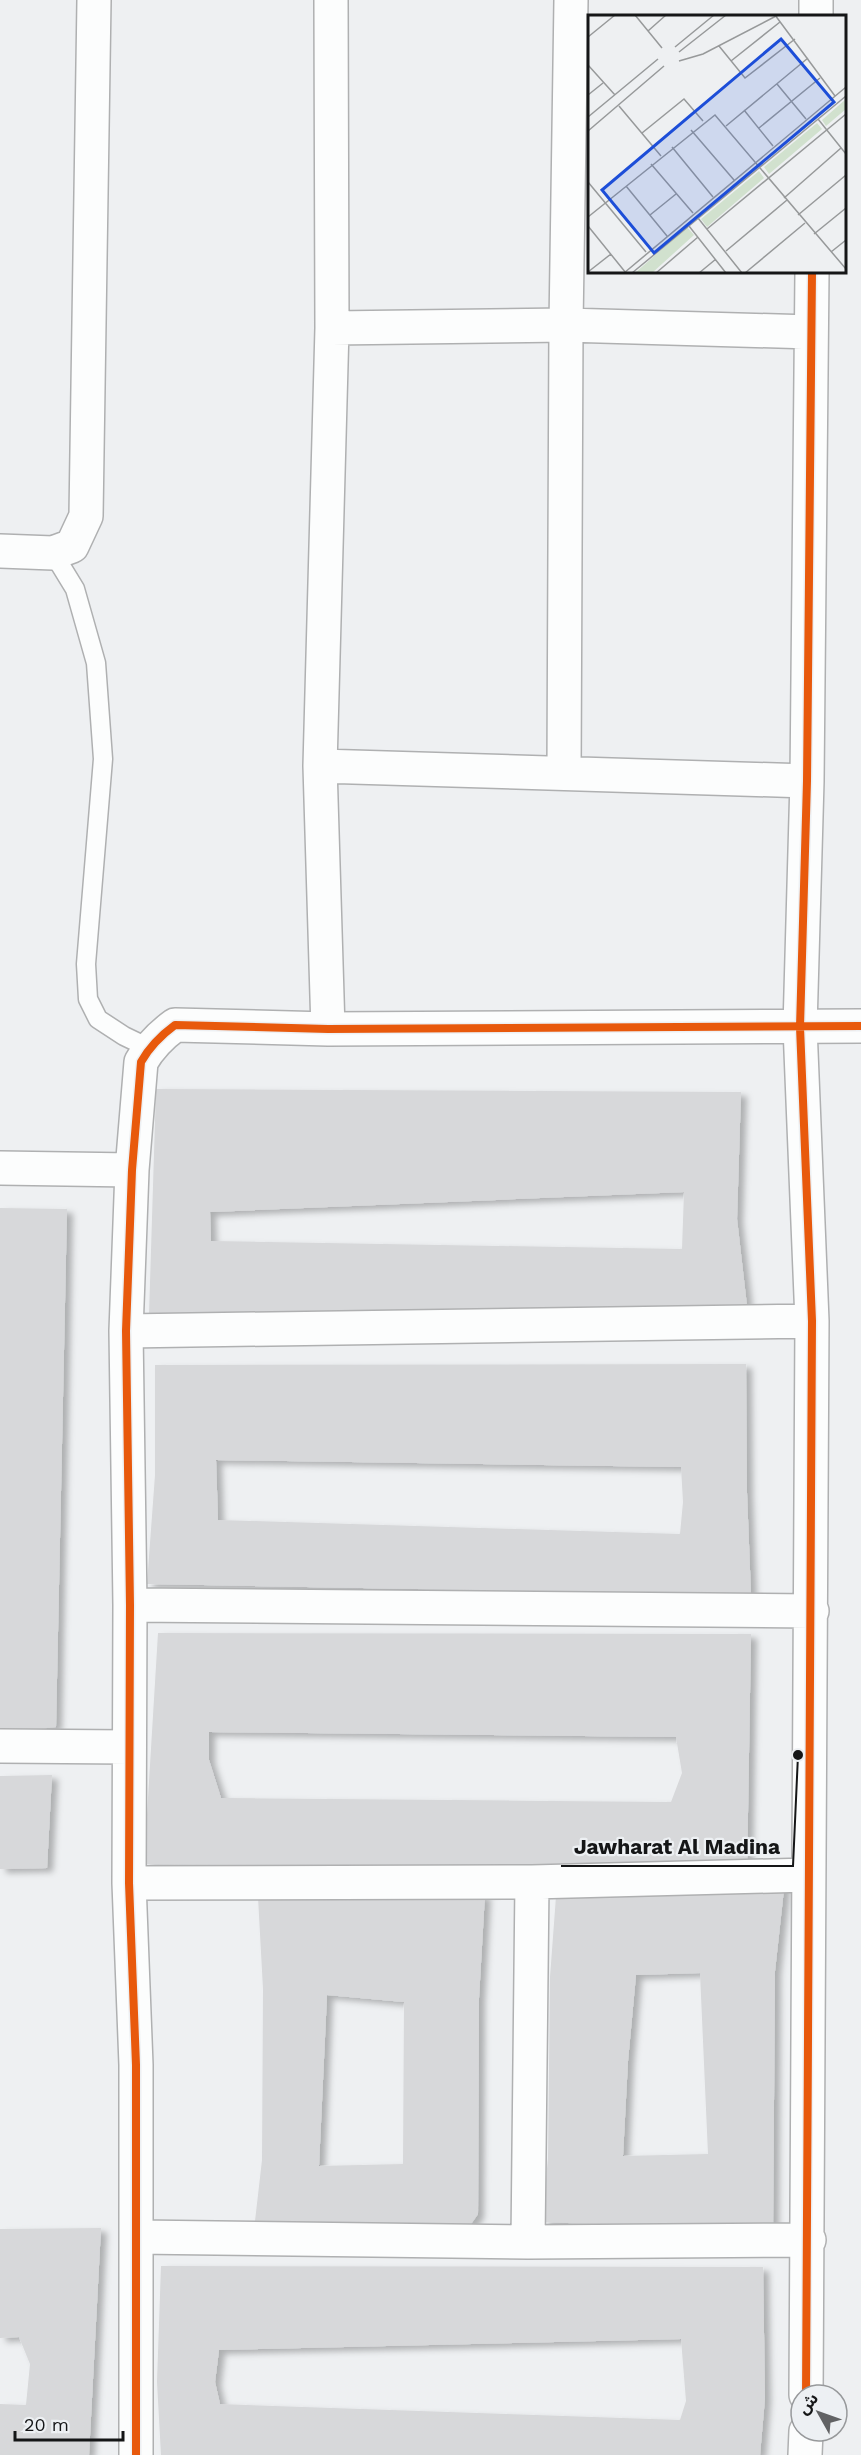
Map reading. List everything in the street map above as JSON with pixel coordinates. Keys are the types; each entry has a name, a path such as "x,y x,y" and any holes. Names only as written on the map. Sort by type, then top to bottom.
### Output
{"street":[{"path":"0,551 53,553 72,546 86,516 94,0"},
{"path":"328,1029 320,766 332,328 331,0"},
{"path":"564,773 566,325 571,0"},
{"path":"806,2383 809,2240 808,1875 812,1611 812,1322 801,1027 807,781 812,273"},
{"path":"332,328 566,325 811,332"},
{"path":"320,766 807,781"},
{"path":"136,2455 136,2065 129,1884 130,1605 126,1331 132,1170 141,1062 149,1048 160,1036 175,1026 328,1029 861,1026"},
{"path":"0,1168 132,1170"},
{"path":"126,1331 812,1322"},
{"path":"130,1605 812,1611"},
{"path":"0,1746 129,1747"},
{"path":"129,1884 532,1882 808,1875"},
{"path":"528,2242 532,1882"},
{"path":"137,2236 528,2242 809,2240"}],"lane":[{"path":"53,553 75,590 96,663 104,759 86,964 88,999 98,1019 124,1036 149,1048"}],"building":[{"path":"156,1089 741,1092 737,1219 747,1306 149,1315","holes":["684,1192 682,1249 211,1241 210,1212"]},
{"path":"0,1208 67,1209 56,1727 0,1733"},
{"path":"746,1364 751,1595 147,1584 155,1475 155,1365","holes":["216,1460 681,1467 683,1502 680,1534 218,1520"]},
{"path":"158,1633 751,1634 747,1873 144,1864","holes":["209,1732 676,1737 682,1773 671,1802 221,1798 209,1760"]},
{"path":"52,1775 47,1868 0,1869 0,1776"},
{"path":"785,1880 775,1971 773,2231 542,2222 548,2158 550,1977 557,1883","holes":["700,1973 708,2154 623,2156 628,2061 636,1975"]},
{"path":"485,1894 479,1998 478,2214 471,2224 255,2221 262,2160 263,1989 258,1897","holes":["327,1995 404,2002 403,2164 319,2166"]},
{"path":"101,2228 89,2455 0,2455 0,2404 26,2405 30,2364 19,2337 0,2338 0,2229"},
{"path":"161,2266 763,2267 765,2398 760,2455 161,2455 157,2382","holes":["681,2339 686,2401 680,2420 220,2404 215,2382 219,2350"]}],"cycle path":[{"path":"806,2383 812,1321 800,1027 807,781 812,273"},
{"path":"136,2455 136,2065 129,1883 130,1605 126,1331 132,1170 141,1062 156,1042 175,1025 328,1029 861,1026"}],"place":[{"name":"Jawharat Al Madina","path":"798,1755"}]}
